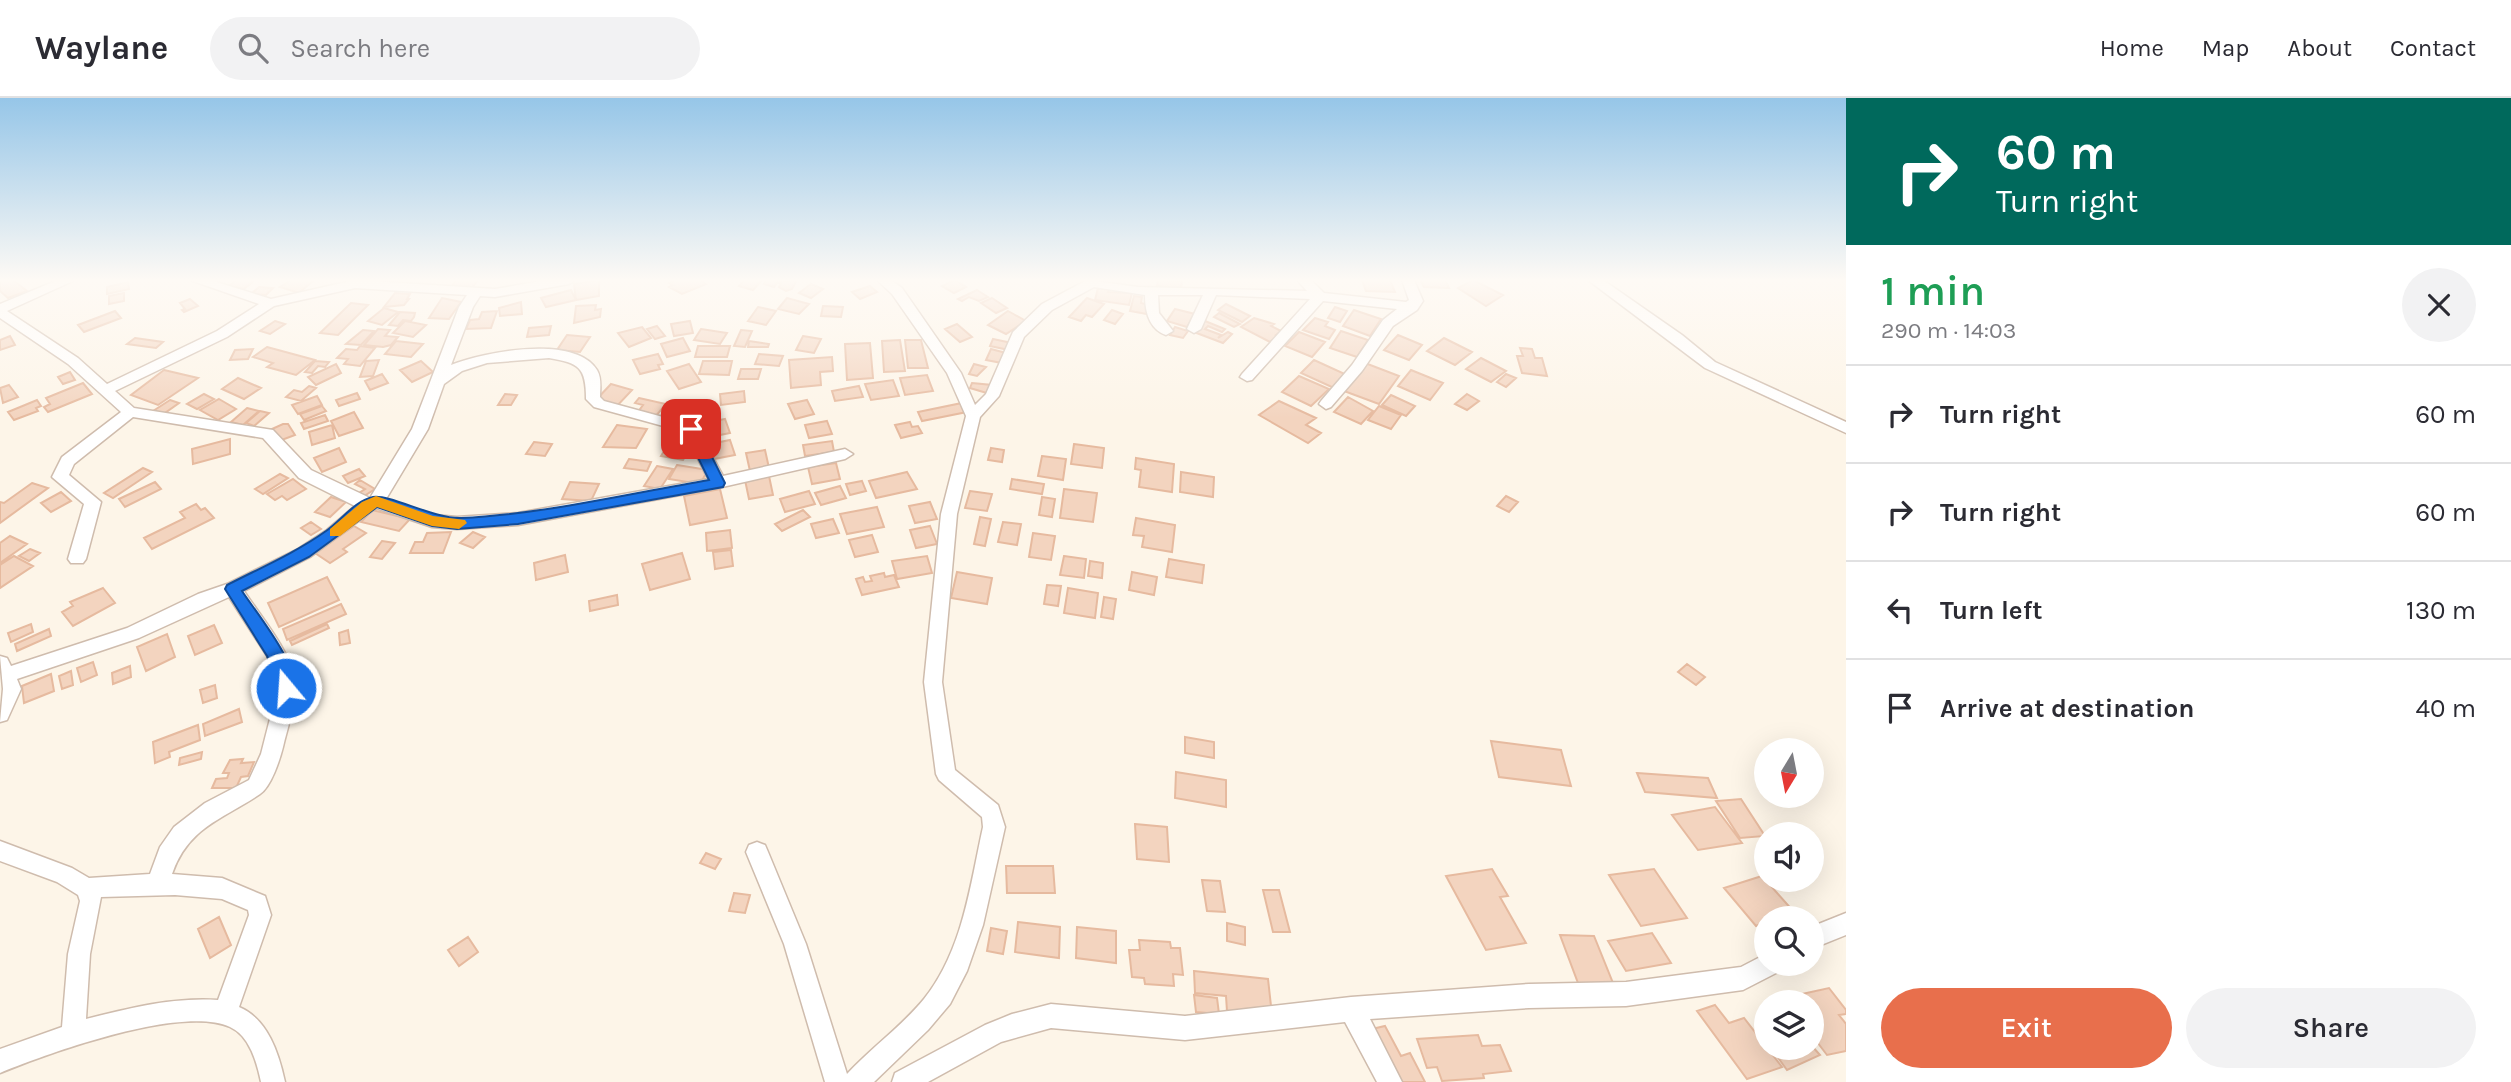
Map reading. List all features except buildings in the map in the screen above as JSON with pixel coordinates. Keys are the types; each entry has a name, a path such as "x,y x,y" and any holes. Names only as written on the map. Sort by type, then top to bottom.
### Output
{"street":[{"path":"29,326 130,412 268,434 305,474 372,503 432,521 457,523 518,519 718,483 845,454"},
{"path":"104,391 235,326"},
{"path":"0,714 11,694 3,669 133,633 204,599 233,589 304,553 372,503 420,429 459,326"},
{"path":"921,326 954,373 973,416"},
{"path":"856,1082 930,1009 950,981 967,941 994,827 991,812 946,774 933,682 950,514 973,416 992,396 1018,335 1027,326"},
{"path":"1162,326 1166,331"},
{"path":"1247,377 1293,326"},
{"path":"1326,404 1357,368 1386,326"},
{"path":"1660,326 1710,365 1846,428"},
{"path":"440,381 457,368 469,364 531,353 570,357 581,362 591,373 593,399 599,404 691,429 718,483"},
{"path":"77,559 93,502 60,477 68,461 130,412"},
{"path":"158,884 168,854 181,834 212,810 256,786 271,754 282,713 285,676 275,653 233,589"},
{"path":"0,851 64,875 87,888 158,884 229,890 250,897 260,906 260,915 225,1013"},
{"path":"757,852 795,944 837,1082"},
{"path":"73,1033 79,954 91,901 87,888"},
{"path":"1824,933 1846,924"},
{"path":"904,1082 1015,1023 1051,1016 1185,1028 1351,1009 1530,996 1626,994 1743,978 1754,972"},
{"path":"1351,1009 1390,1082"},
{"path":"0,1061 73,1033 198,1010 225,1013 238,1018 251,1030 270,1061 272,1082"}],"slow traffic":[{"path":"335,532 367,505 376,502 432,521 459,523"}],"route":[{"path":"286,688 285,676 275,653 233,589 304,553 333,534 367,505 376,502 432,521 457,523 518,519 718,483 691,429"}]}
